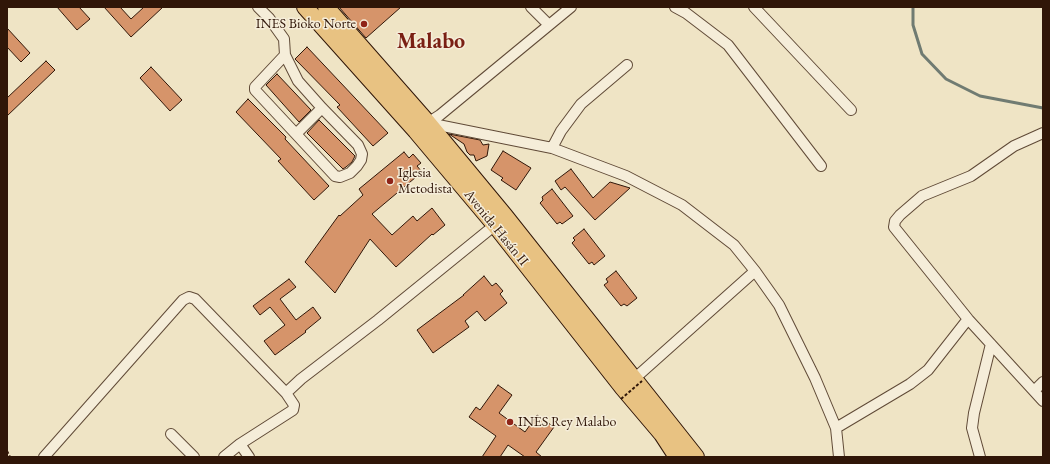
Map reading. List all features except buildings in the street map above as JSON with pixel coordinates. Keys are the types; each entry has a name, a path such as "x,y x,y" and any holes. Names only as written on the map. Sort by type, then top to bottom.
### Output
{"main road":[{"name":"Avenida Hasán II","path":"306,7 422,127"},
{"name":"Avenida Hasán II","path":"326,7 422,127 500,221 638,380 696,457"},
{"name":"Avenida Hasán II","path":"500,221 623,388 662,434 677,457"}],"street":[{"path":"258,7 269,18 284,39 285,55 298,81 358,145 362,154 361,160 350,173 340,177 335,176 255,90 255,87 285,55"},
{"path":"531,7 548,24"},
{"path":"422,127 440,115 548,24 571,7"},
{"path":"675,7 686,13 728,45 821,166"},
{"path":"754,7 851,110"},
{"path":"552,148 569,119 581,104 628,65"},
{"path":"296,134 322,108"},
{"path":"422,127 552,148 626,176 682,205 734,245 779,305 815,378 836,428 839,457"},
{"path":"1043,133 1014,146 971,176 922,196 900,215 895,221 894,226 968,319 1043,401"},
{"path":"286,393 500,221"},
{"path":"638,380 755,271"},
{"path":"44,457 183,300 189,297 195,299 286,393 294,405 293,410 240,444 224,457"},
{"path":"836,428 910,384 928,370 968,319"},
{"path":"980,457 972,428 974,413 991,344"},
{"path":"1034,391 1043,382"},
{"path":"171,434 194,457"},
{"path":"240,444 249,457"}],"path":[{"path":"621,399 638,380"},
{"path":"7,451 10,457"}],"waterway":[{"path":"913,7 913,25 922,54 946,79 980,96 1043,108"}],"place":[{"name":"INES Bioko Norte","path":"364,24"},
{"name":"Iglesia Metodista","path":"390,181"},
{"name":"INES Rey Malabo","path":"510,422"}],"district":[{"name":"Malabo","path":"431,42"}]}
